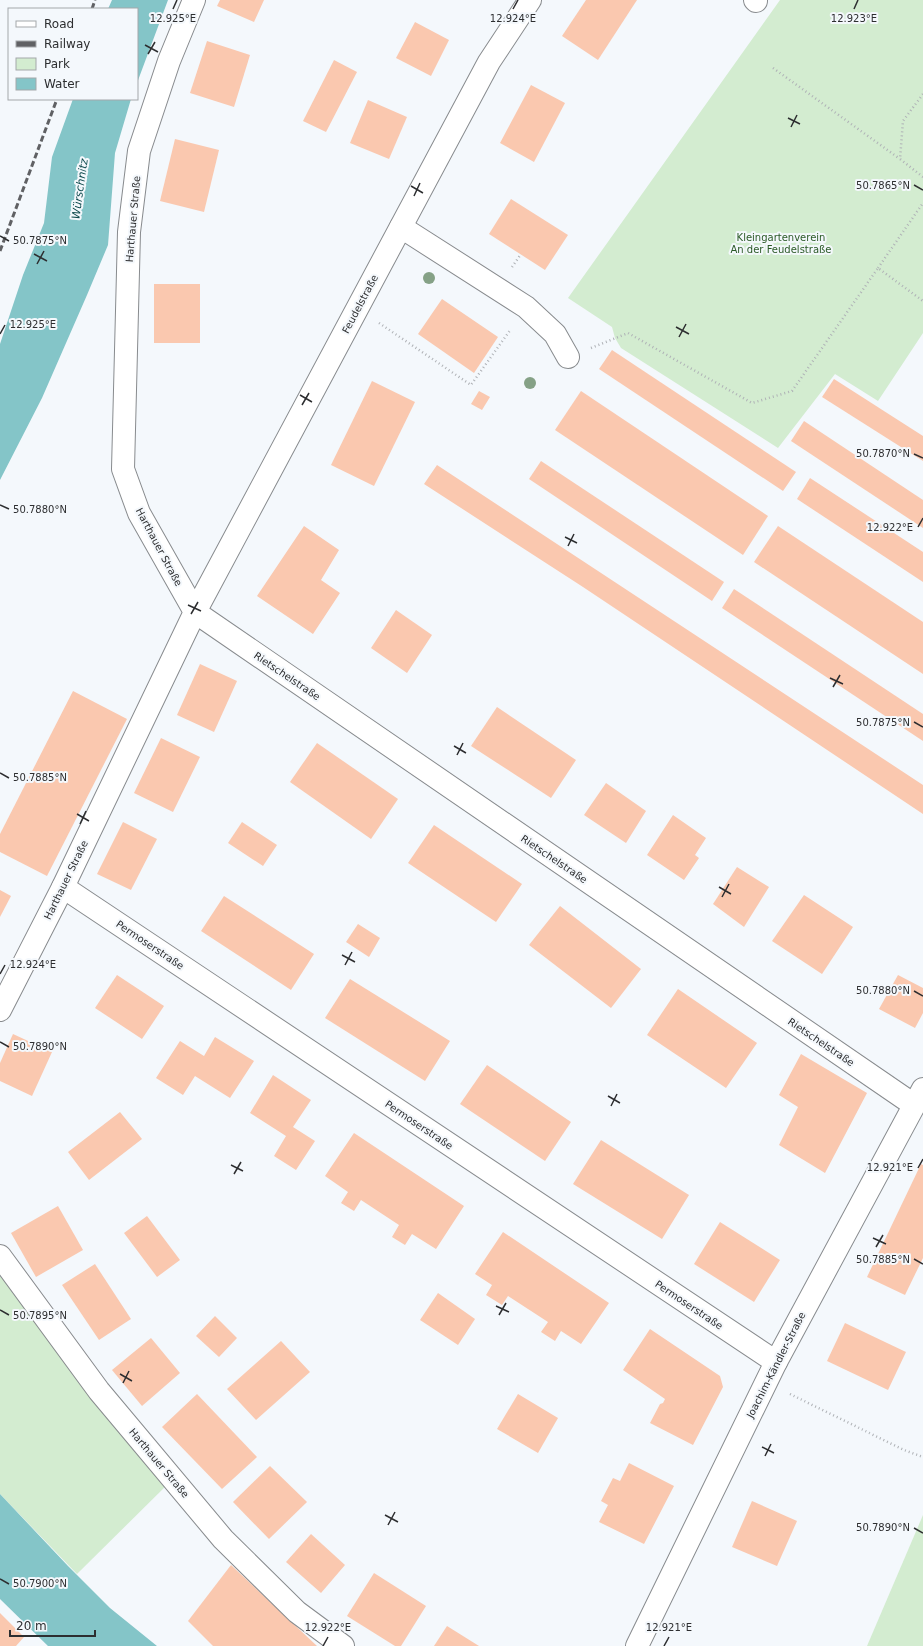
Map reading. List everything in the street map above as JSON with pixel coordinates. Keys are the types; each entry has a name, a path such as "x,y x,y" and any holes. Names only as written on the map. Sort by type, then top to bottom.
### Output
{"street":[{"name":"Harthauer Straße","path":"0,1010 63,887 195,612 139,513 123,469 129,232 139,151 169,60 194,0"},
{"name":"Feudelstraße","path":"195,612 489,62 530,0"},
{"path":"401,227 526,307 556,334 568,357"},
{"name":"Rietschelstraße","path":"195,612 918,1097"},
{"name":"Permoserstraße","path":"63,887 776,1362"},
{"name":"Joachim-Kändler-Straße","path":"637,1646 776,1362 918,1097"},
{"name":"Harthauer Straße","path":"0,1256 99,1391 223,1539 297,1612 344,1646"}],"path":[{"path":"773,68 923,177"},
{"path":"900,159 903,121 923,94"},
{"path":"568,357 628,333 752,403 792,391 923,203"},
{"path":"515,264 521,254"},
{"path":"878,268 923,301"},
{"path":"375,321 471,385 526,307"},
{"path":"766,1383 904,1450 923,1457"}],"green space":[{"name":"Kleingartenverein An der Feudelstraße","path":"780,0 923,0 923,333 878,401 835,374 778,448 621,348 615,338 612,327 568,298"},
{"path":"0,1256 173,1479 77,1574 0,1494"},
{"path":"923,1515 923,1646 867,1646"}],"water":[{"path":"112,0 168,0 138,80 138,8 108,8"},
{"name":"Würschnitz","path":"73,100 131,100 115,153 108,245 42,398 0,480 0,344 23,275 44,223 52,157"},
{"path":"0,1494 110,1608 157,1646 48,1646 0,1599"}],"building":[{"path":"220,0 264,0 254,22 217,6"},
{"path":"586,0 637,0 598,60 562,36"},
{"path":"415,22 449,40 431,76 396,58"},
{"path":"207,41 250,55 234,107 190,93"},
{"path":"334,60 357,72 326,132 303,121"},
{"path":"531,85 565,103 534,162 500,143"},
{"path":"368,100 407,117 389,159 350,143"},
{"path":"175,139 219,150 204,212 160,201"},
{"path":"511,199 568,235 545,270 489,234"},
{"path":"154,284 200,284 200,343 154,343"},
{"path":"442,299 498,337 474,373 418,334"},
{"path":"612,350 796,472 783,491 599,369"},
{"path":"834,379 923,436 923,461 822,397"},
{"path":"372,381 415,402 374,486 331,465"},
{"path":"479,391 490,397 482,410 471,404"},
{"path":"581,391 768,516 743,555 555,430"},
{"path":"804,421 923,500 923,528 791,441"},
{"path":"541,461 724,582 712,601 529,479"},
{"path":"437,465 923,785 923,814 583,587 424,484"},
{"path":"810,478 923,552 923,582 797,499"},
{"path":"304,526 339,550 321,580 340,593 313,634 257,596"},
{"path":"778,526 923,622 923,674 754,562"},
{"path":"734,589 923,714 923,741 722,608"},
{"path":"396,610 432,635 407,673 371,648"},
{"path":"200,664 237,681 214,732 177,715"},
{"path":"73,691 127,719 47,876 0,852 0,834"},
{"path":"497,707 576,760 551,798 471,746"},
{"path":"161,738 200,757 173,812 134,793"},
{"path":"317,743 398,799 371,839 290,782"},
{"path":"606,783 646,811 626,843 584,815"},
{"path":"673,815 706,838 695,855 699,858 684,880 647,855"},
{"path":"123,822 157,839 131,890 97,874"},
{"path":"242,822 277,845 263,866 228,843"},
{"path":"434,825 522,884 496,922 408,863"},
{"path":"737,867 769,887 744,927 713,904"},
{"path":"0,890 11,896 0,917"},
{"path":"804,895 853,927 822,974 772,941"},
{"path":"224,896 314,954 291,990 201,931"},
{"path":"560,906 641,969 611,1008 529,945"},
{"path":"358,924 380,938 369,957 346,942"},
{"path":"117,975 164,1006 142,1039 95,1008"},
{"path":"898,975 923,988 923,1013 915,1028 879,1009"},
{"path":"350,979 450,1041 425,1081 325,1018"},
{"path":"678,989 757,1043 726,1088 647,1035"},
{"path":"13,1034 52,1052 32,1096 0,1081 0,1063"},
{"path":"215,1037 254,1061 230,1098 195,1076 183,1095 156,1078 180,1041 204,1056"},
{"path":"801,1054 867,1093 825,1173 779,1145 798,1107 779,1095"},
{"path":"487,1065 571,1122 545,1161 460,1104"},
{"path":"273,1075 311,1100 293,1127 315,1141 296,1170 274,1156 286,1136 250,1113"},
{"path":"120,1112 142,1139 89,1180 68,1152"},
{"path":"354,1133 464,1206 436,1249 412,1234 405,1245 392,1237 399,1225 361,1200 354,1211 341,1203 348,1192 325,1176"},
{"path":"601,1140 689,1195 662,1239 573,1184"},
{"path":"921,1164 923,1165 923,1258 905,1295 867,1277"},
{"path":"58,1206 83,1250 36,1277 11,1233"},
{"path":"147,1216 180,1260 157,1277 124,1233"},
{"path":"720,1222 780,1260 754,1302 694,1264"},
{"path":"503,1232 609,1303 581,1344 561,1331 555,1341 541,1332 548,1322 508,1296 502,1305 486,1295 492,1285 475,1274"},
{"path":"95,1264 131,1319 99,1340 62,1285"},
{"path":"438,1293 475,1319 458,1345 420,1320"},
{"path":"215,1316 237,1338 219,1357 196,1336"},
{"path":"845,1323 906,1352 888,1390 827,1361"},
{"path":"650,1329 720,1376 723,1387 693,1445 650,1423 660,1404 663,1403 665,1399 623,1370"},
{"path":"151,1338 180,1373 142,1406 112,1370"},
{"path":"281,1341 310,1372 256,1420 227,1389"},
{"path":"197,1394 257,1457 222,1489 162,1427"},
{"path":"518,1394 558,1418 538,1453 497,1429"},
{"path":"629,1463 674,1486 644,1544 599,1522 608,1505 601,1501 613,1478 620,1481"},
{"path":"270,1466 307,1502 269,1539 233,1502"},
{"path":"752,1501 797,1521 777,1566 732,1547"},
{"path":"311,1534 345,1565 321,1593 286,1562"},
{"path":"231,1565 317,1646 213,1646 188,1621"},
{"path":"374,1573 426,1606 401,1646 395,1646 347,1616"},
{"path":"0,1613 24,1637 16,1646 0,1646"},
{"path":"447,1626 479,1646 434,1646"}],"railway":[{"path":"92,8 95,0"},
{"path":"0,251 57,100"}]}
